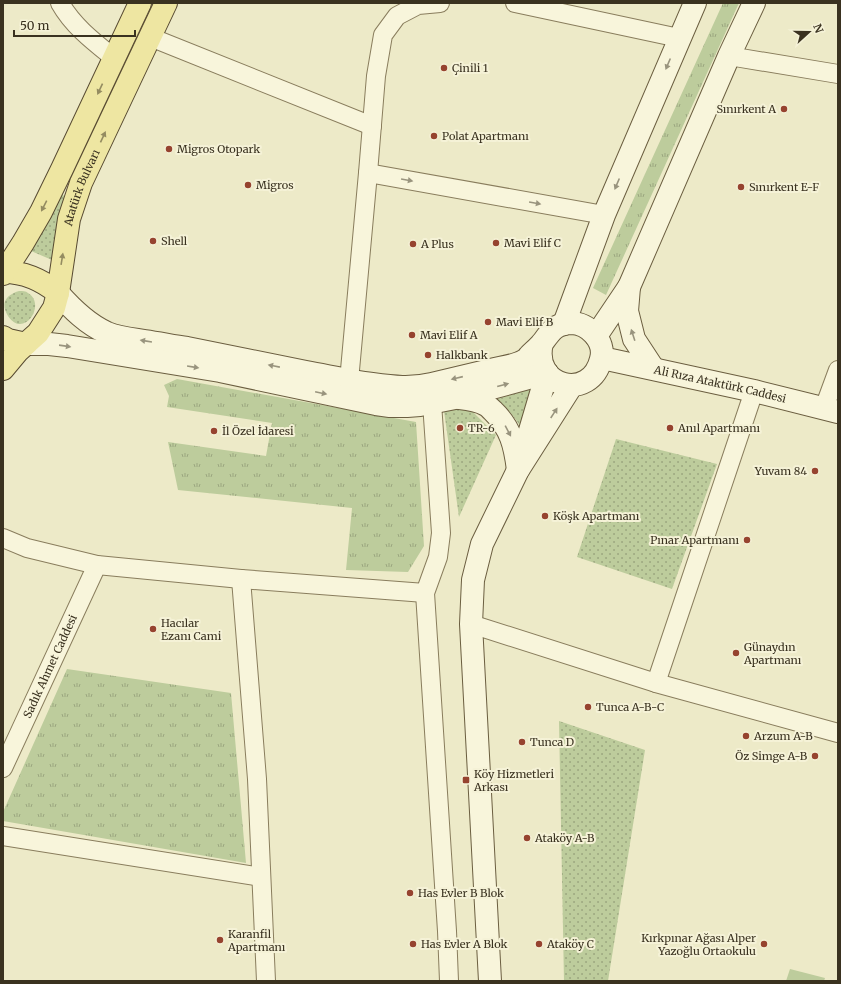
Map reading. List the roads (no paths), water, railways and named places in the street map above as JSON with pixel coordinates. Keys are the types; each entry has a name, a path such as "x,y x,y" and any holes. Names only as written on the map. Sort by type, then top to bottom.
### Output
{"main road":[{"path":"3,272 23,243 41,212 140,3"},
{"name":"Atatürk Bulvarı","path":"3,369 38,332 54,308 58,293 69,219 81,184 166,3"},
{"path":"564,324 604,216 695,3"},
{"path":"596,336 629,287 729,56 754,3"},
{"path":"3,272 20,273 48,285 88,322 122,338 172,346 349,381 400,387 413,387 431,384 512,365 525,360 542,343"},
{"path":"629,287 627,311 634,339 653,368"},
{"path":"573,323 582,325 596,336 600,344 602,358 597,371 590,378 582,383 572,385 563,384 554,380 547,373 540,359 540,351 547,334 564,324 573,323"},
{"path":"3,337 8,340 26,344 67,346 220,371 390,406 432,403 547,373"},
{"name":"Ali Rıza Ataktürk Caddesi","path":"602,358 653,368 831,410"},
{"path":"518,470 547,373"},
{"path":"490,981 471,624 474,580 482,544 518,470 572,385"},
{"path":"455,398 472,399 486,405 497,416 509,431 514,446 518,470"}],"street":[{"path":"60,3 66,13 90,39 114,58"},
{"path":"349,381 376,76 383,35 396,16 418,5 440,3"},
{"path":"515,3 679,38"},
{"path":"150,36 372,126"},
{"path":"729,56 838,74"},
{"path":"368,173 604,216"},
{"path":"831,410 838,370"},
{"path":"656,683 754,391"},
{"path":"432,403 441,534 438,557 425,593 449,981"},
{"path":"3,538 27,548 97,565 242,579 425,593"},
{"name":"Sadık Ahmet Caddesi","path":"3,768 97,565"},
{"path":"242,579 257,779 266,981"},
{"path":"471,624 656,683 838,734"},
{"path":"3,836 261,877"}],"place":[{"name":"Çinili 1","path":"444,68"},
{"name":"Sınırkent A","path":"784,109"},
{"name":"Polat Apartmanı","path":"434,136"},
{"name":"Migros Otopark","path":"169,149"},
{"name":"Migros","path":"248,185"},
{"name":"Sınırkent E-F","path":"741,187"},
{"name":"Shell","path":"153,241"},
{"name":"Mavi Elif C","path":"496,243"},
{"name":"A Plus","path":"413,244"},
{"name":"Mavi Elif B","path":"488,322"},
{"name":"Mavi Elif A","path":"412,335"},
{"name":"Halkbank","path":"428,355"},
{"name":"TR-6","path":"460,428"},
{"name":"Anıl Apartmanı","path":"670,428"},
{"name":"İl Özel İdaresi","path":"214,431"},
{"name":"Yuvam 84","path":"815,471"},
{"name":"Köşk Apartmanı","path":"545,516"},
{"name":"Pınar Apartmanı","path":"747,540"},
{"name":"Hacılar Ezanı Cami","path":"153,629"},
{"name":"Günaydın Apartmanı","path":"736,653"},
{"name":"Tunca A-B-C","path":"588,707"},
{"name":"Arzum A-B","path":"746,736"},
{"name":"Tunca D","path":"522,742"},
{"name":"Öz Simge A-B","path":"815,756"},
{"name":"Köy Hizmetleri Arkası","path":"466,780"},
{"name":"Ataköy A-B","path":"527,838"},
{"name":"Has Evler B Blok","path":"410,893"},
{"name":"Karanfil Apartmanı","path":"220,940"},
{"name":"Has Evler A Blok","path":"413,944"},
{"name":"Ataköy C","path":"539,944"},
{"name":"Kırkpınar Ağası Alper Yazoğlu Ortaokulu","path":"764,944"}]}
